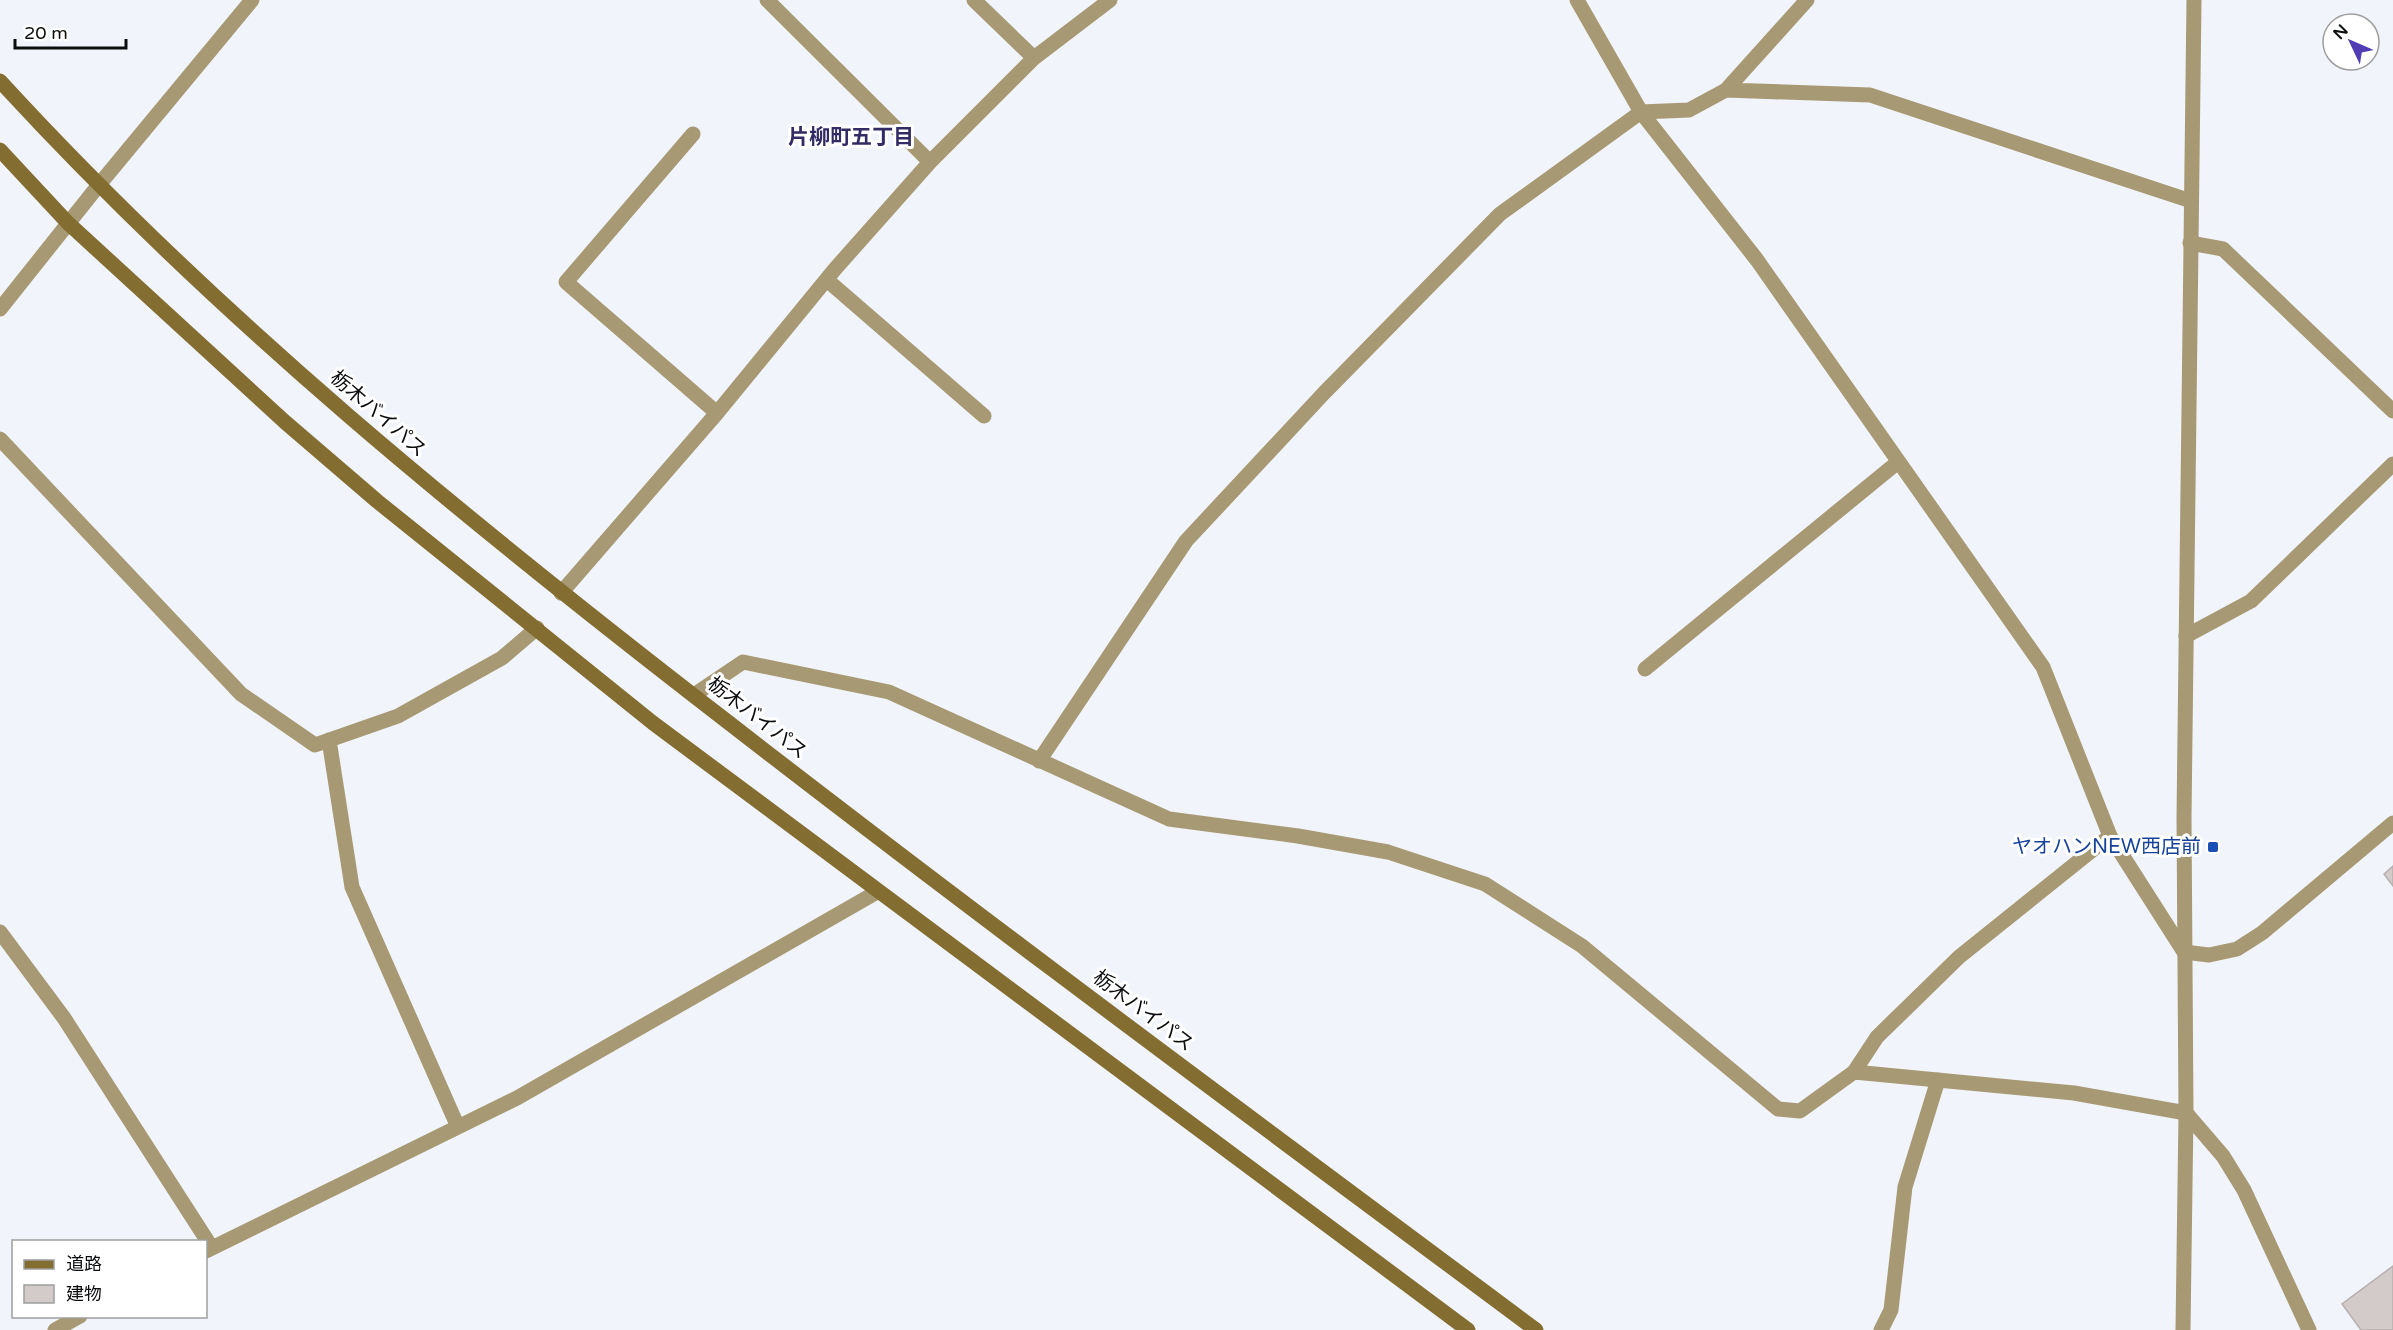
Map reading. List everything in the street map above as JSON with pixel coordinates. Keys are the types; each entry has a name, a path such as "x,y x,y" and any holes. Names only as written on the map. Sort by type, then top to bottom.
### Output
{"main road":[{"name":"栃木バイパス","path":"0,81 98,186 324,396 561,593 926,875 1536,1330"},
{"path":"0,150 68,223 285,422 377,501 653,723 1468,1330"}],"street":[{"path":"0,309 252,0"},
{"path":"767,0 930,162"},
{"path":"974,0 1035,58"},
{"path":"561,593 930,162 1035,58 1110,0"},
{"path":"1577,0 1641,112 1757,260 2043,667 2110,836 2184,952"},
{"path":"1039,761 1186,541 1324,393 1500,214 1641,112 1689,110 1726,90 1807,0"},
{"path":"2183,1330 2186,1113 2184,952 2186,636 2194,0"},
{"path":"1726,90 1870,95 2191,201"},
{"path":"693,134 566,282 717,413"},
{"path":"2190,243 2223,249 2393,411"},
{"path":"827,280 984,416"},
{"path":"0,439 241,694 315,745 398,716 502,658 537,628"},
{"path":"1645,669 1898,462"},
{"path":"2186,636 2251,601 2393,464"},
{"path":"694,695 742,662 889,692 1169,819 1298,836 1388,852 1485,884 1582,946 1778,1109 1800,1111 1854,1072 1877,1037 1959,957 2110,836"},
{"path":"329,740 352,887 458,1127"},
{"path":"2184,952 2209,955 2236,949 2262,933 2393,823"},
{"path":"209,1249 517,1098 877,892"},
{"path":"0,932 64,1018 203,1240"},
{"path":"1854,1072 2074,1093 2186,1113 2223,1156 2244,1190 2309,1330"},
{"path":"1881,1330 1891,1310 1905,1187 1938,1080"},
{"path":"55,1330 78,1318"}],"building":[{"path":"2393,866 2393,886 2384,874"},
{"path":"2393,1266 2393,1330 2361,1330 2342,1304"}],"place":[{"name":"ヤオハンNEW西店前","path":"2213,847"}],"district":[{"name":"片柳町五丁目","path":"851,137"}]}
